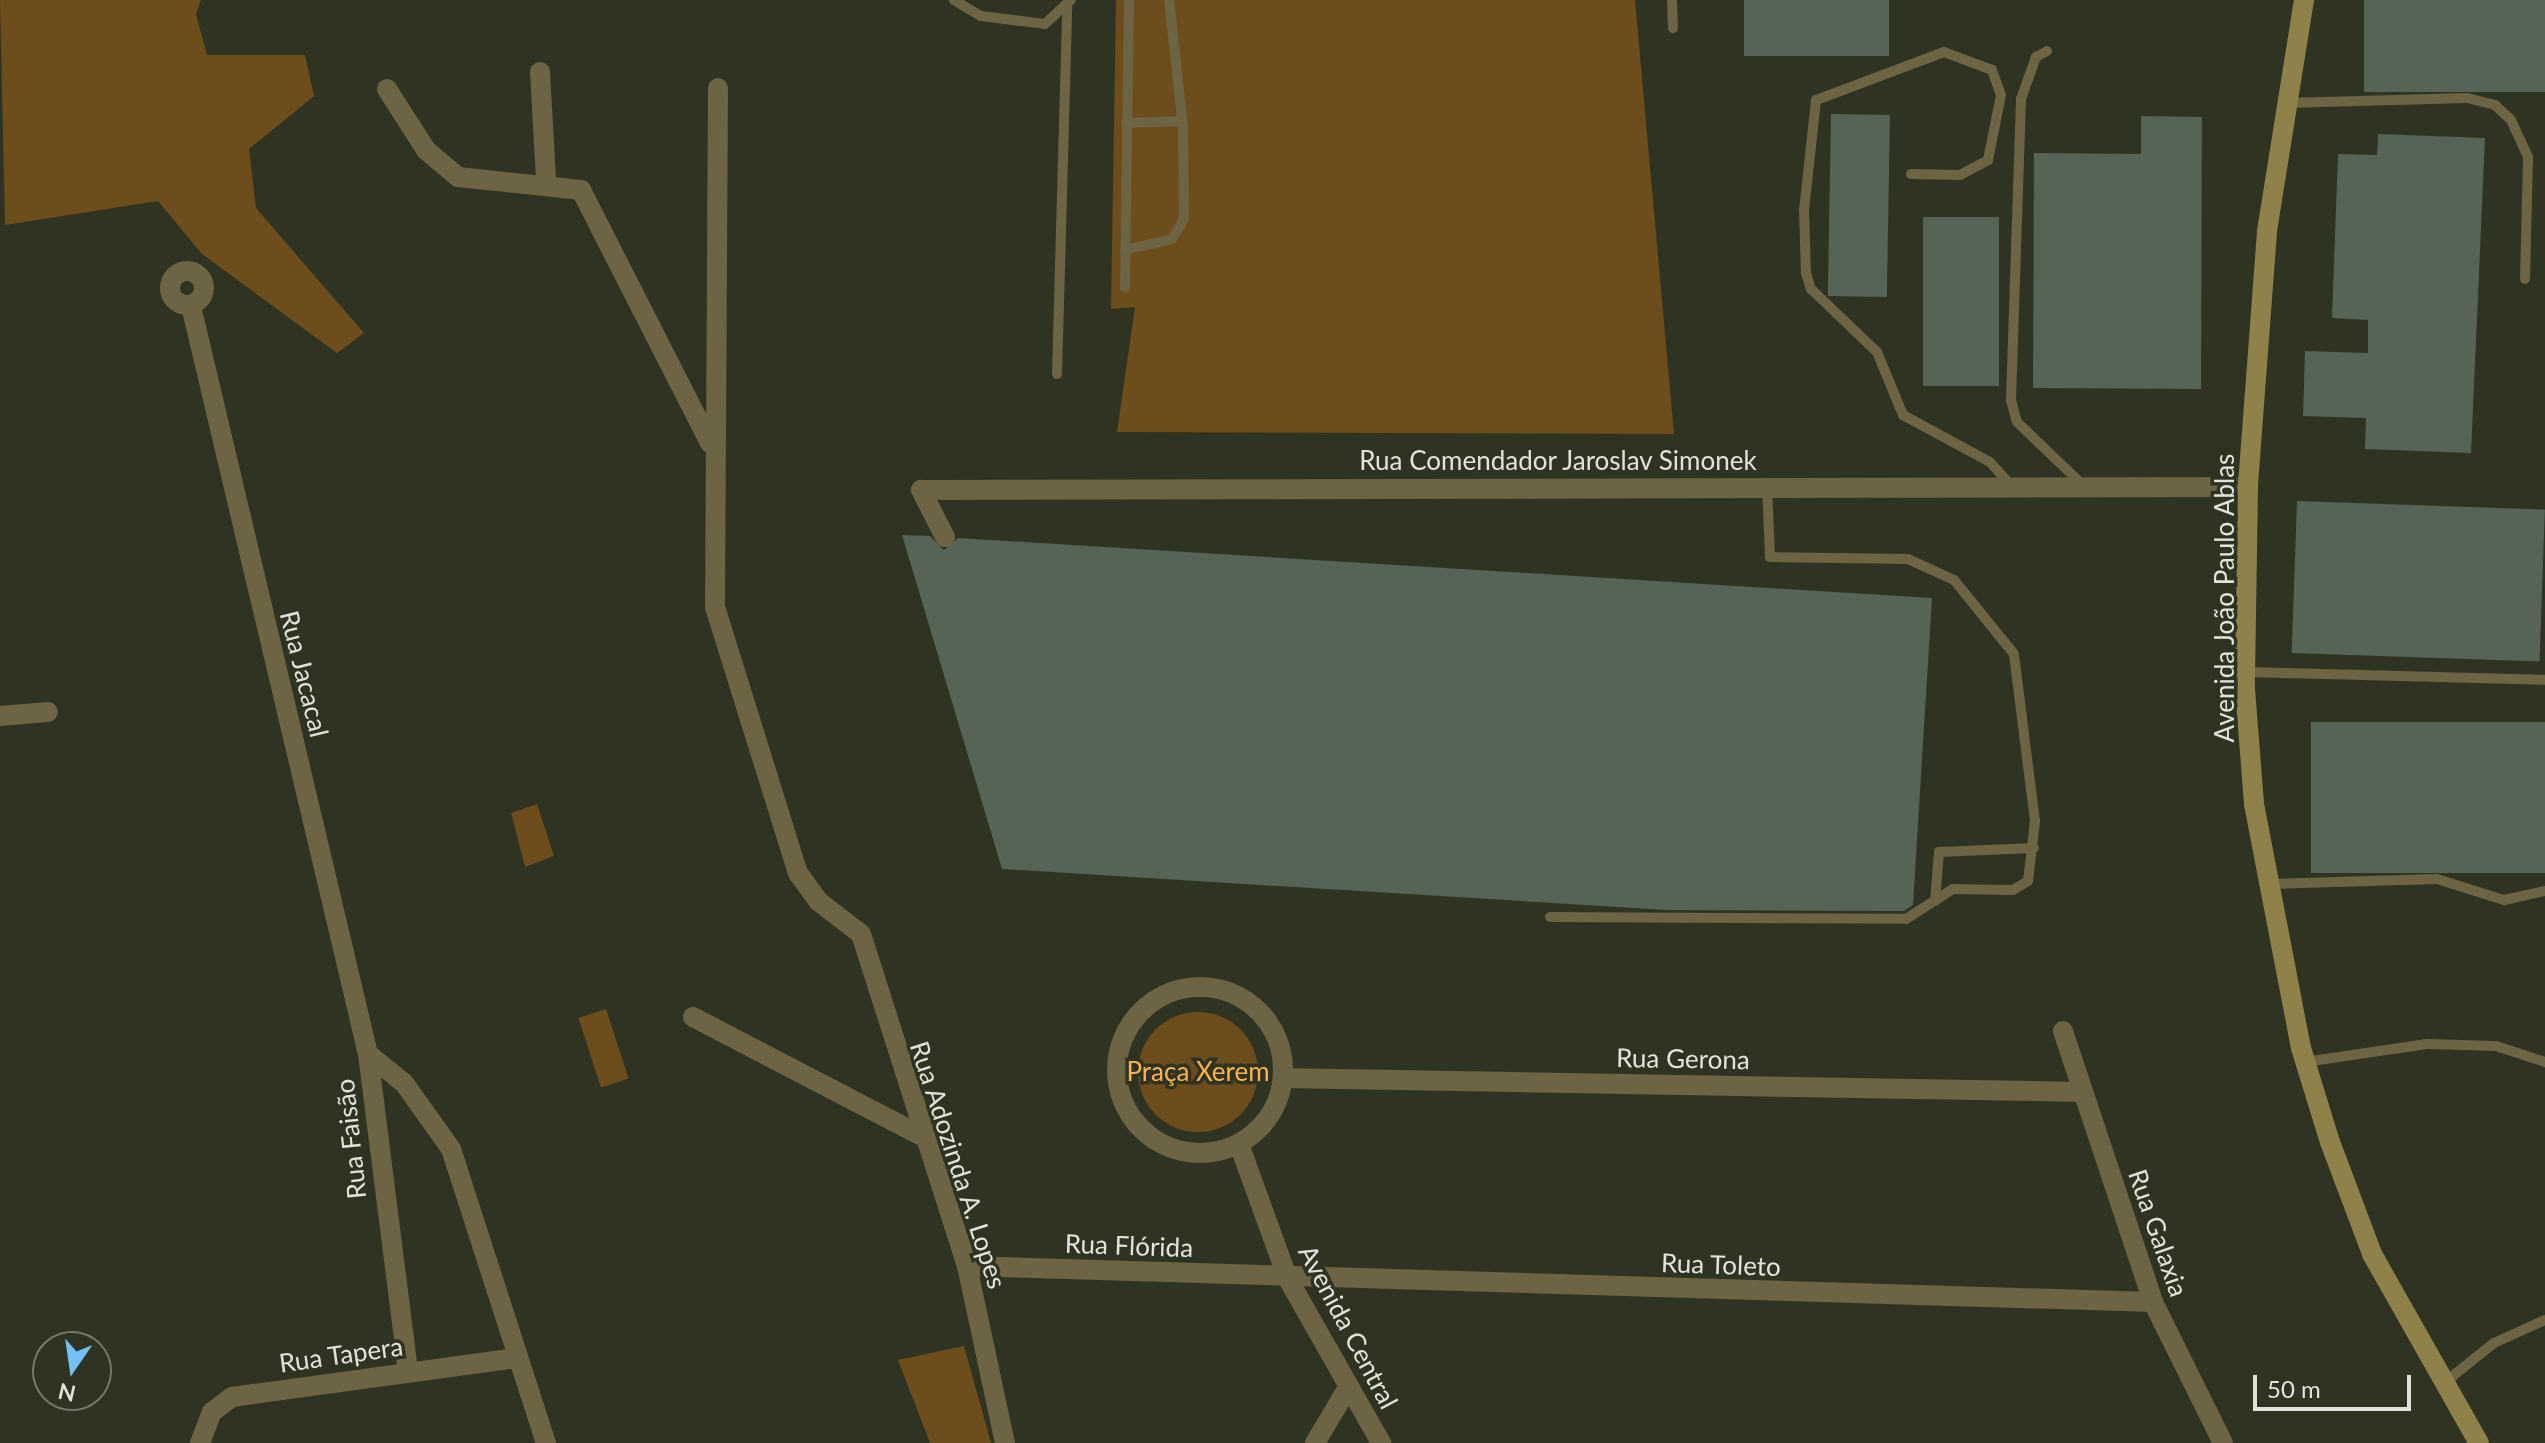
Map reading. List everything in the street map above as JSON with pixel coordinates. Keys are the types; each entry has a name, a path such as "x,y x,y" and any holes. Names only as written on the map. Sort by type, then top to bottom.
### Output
{"street":[{"name":"Avenida João Paulo Ablas","path":"2304,0 2267,232 2248,487 2245,672 2266,884 2305,1062 2372,1254 2479,1443"},
{"path":"540,72 546,181"},
{"name":"Rua Adozinda A. Lopes","path":"718,88 711,445 715,607 780,824 808,889 861,934 920,1135 967,1266 1005,1443"},
{"path":"387,89 426,150 458,177 546,181 581,190 595,206 711,445"},
{"name":"Rua Jacacal","path":"191,306 368,1054"},
{"name":"Rua Comendador Jaroslav Simonek","path":"945,537 921,490 2248,487"},
{"path":"0,716 48,712"},
{"path":"1173,991 1228,991 1271,1025 1283,1078 1276,1104 1239,1144 1186,1152 1137,1126 1116,1076 1130,1023 1173,991"},
{"path":"693,1017 920,1135"},
{"name":"Rua Galaxia","path":"2063,1031 2153,1302 2223,1443"},
{"name":"Rua Faisão","path":"368,1054 404,1083 451,1149 516,1358 546,1443"},
{"name":"Rua Faisão","path":"368,1054 408,1372"},
{"name":"Rua Gerona","path":"1283,1078 2082,1092"},
{"name":"Avenida Central","path":"1239,1144 1288,1279 1347,1389 1381,1443"},
{"name":"Rua Flórida","path":"967,1266 1288,1279"},
{"name":"Rua Toleto","path":"1288,1279 2153,1302"},
{"name":"Rua Tapera","path":"200,1443 212,1412 232,1397 516,1358"},
{"path":"1315,1443 1347,1389"}],"lane":[{"path":"954,0 1013,24 1045,24 1069,4"},
{"path":"1125,287 1129,0"},
{"path":"1125,250 1157,245 1180,232 1182,121 1169,0"},
{"path":"1672,0 1673,28"},
{"path":"1057,374 1069,4"},
{"path":"2047,51 2036,57 2021,99 2011,400 2017,422 2085,487"},
{"path":"1911,174 1960,175 1988,160 2001,95 1992,70 1944,52 1816,100 1804,210 1806,273 1811,289 1877,352 1903,415 1990,462 2012,487"},
{"path":"2286,103 2467,98 2495,105 2511,120 2528,157 2525,279"},
{"path":"1126,123 1182,121"},
{"path":"1550,917 1906,919 1953,889 2013,890 2028,881 2034,848 2014,654 1954,580 1908,559 1770,557 1767,486"},
{"path":"2245,672 2545,680"},
{"path":"1935,901 1939,852 2034,848"},
{"path":"2266,884 2437,879 2504,900 2545,891"},
{"path":"2305,1062 2427,1044 2496,1046 2545,1062"},
{"path":"2443,1383 2464,1374 2494,1343 2545,1320"}],"green space":[{"path":"0,0 201,0 196,14 207,55 305,55 314,96 249,149 256,208 364,333 337,353 202,254 158,201 5,225"},
{"path":"1116,0 1635,0 1674,434 1117,432 1135,307 1111,309"},
{"path":"537,804 554,856 525,867 511,813"},
{"path":"606,1009 629,1078 601,1087 578,1018"},
{"name":"Praça Xerem","path":"1198,1012 1221,1017 1240,1030 1253,1049 1258,1072 1253,1095 1240,1114 1221,1127 1198,1132 1175,1127 1156,1114 1143,1095 1138,1072 1143,1049 1156,1030 1175,1017"},
{"path":"964,1346 991,1443 930,1443 898,1360"}],"building":[{"path":"1744,0 1889,0 1889,56 1744,56"},
{"path":"2364,0 2545,0 2545,92 2364,92"},
{"path":"1831,114 1890,115 1887,297 1828,296"},
{"path":"2141,116 2202,117 2201,389 2033,388 2034,153 2141,154"},
{"path":"2378,134 2485,138 2471,453 2365,449 2366,418 2303,416 2305,351 2368,353 2368,320 2332,318 2338,154 2377,155"},
{"path":"1923,217 1999,217 1999,386 1923,386"},
{"path":"2297,501 2545,510 2540,662 2292,653"},
{"path":"902,535 930,536 944,550 958,538 1932,598 1913,905 1904,911 1666,910 1002,869"},
{"path":"2311,722 2545,722 2545,873 2311,873"}]}
